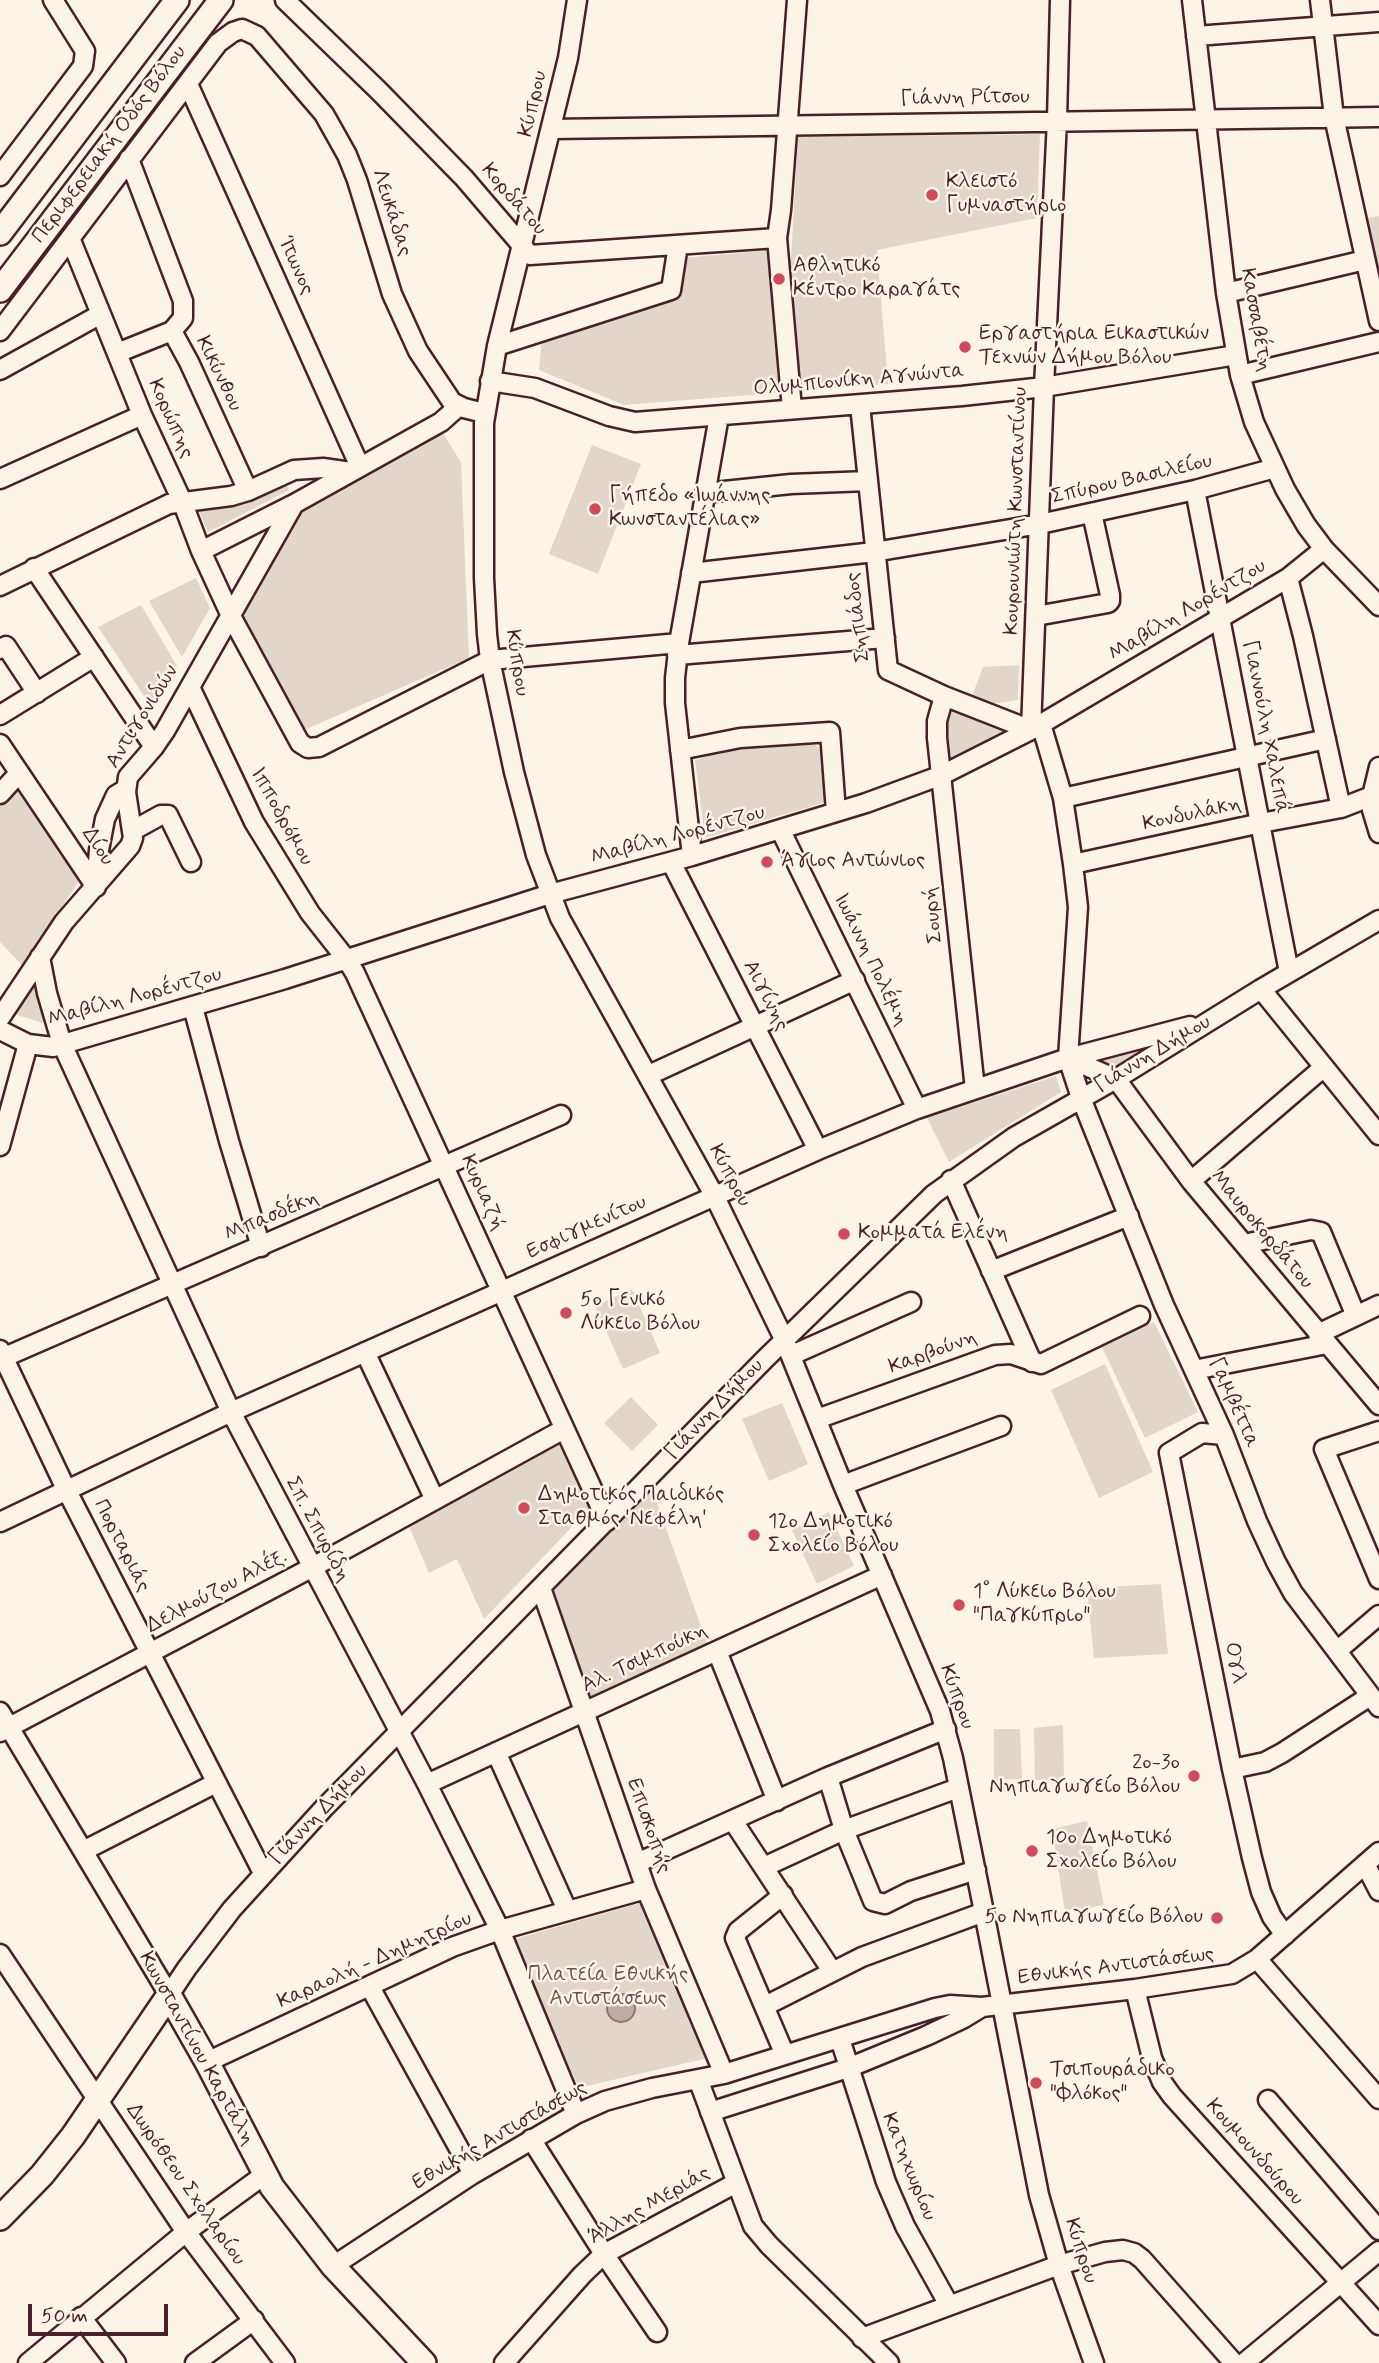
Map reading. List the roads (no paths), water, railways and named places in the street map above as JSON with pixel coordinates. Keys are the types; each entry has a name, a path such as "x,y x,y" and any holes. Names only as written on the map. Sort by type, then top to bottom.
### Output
{"main road":[{"name":"Περιφερειακή Οδός Βόλου","path":"0,233 177,0"},
{"name":"Περιφερειακή Οδός Βόλου","path":"0,290 220,0"},
{"name":"Κωνσταντίνου Καρτάλη","path":"169,1995 207,2062 264,2175 333,2266 424,2363"},
{"name":"Γιάννη Δήμου","path":"0,2218 42,2175 99,2100 169,1995"}],"street":[{"path":"0,176 83,66 85,51 53,0"},
{"name":"Κορδάτου","path":"285,0 464,178 522,248 532,256 777,238"},
{"name":"Κύπρου","path":"577,0 568,58 497,346 484,413 484,578 490,660 522,804 550,894 574,944 714,1195 788,1347 946,1729 1036,2182 1059,2265 1094,2363"},
{"path":"792,410 777,238 797,0"},
{"name":"Κουρουνιώτη Κωνσταντίνου","path":"1060,0 1036,617 1036,727 1063,798 1078,907 1068,1058"},
{"name":"Κασσαβέτη","path":"1192,0 1226,293 1240,375 1254,422 1294,507 1324,549 1379,606"},
{"path":"1320,0 1334,117 1379,321"},
{"path":"1196,36 1379,22"},
{"name":"Λευκάδας","path":"188,84 219,43 226,36 242,29 254,33 264,43 316,104 347,155 406,329 437,382 459,406"},
{"path":"0,331 128,159 188,84"},
{"name":"Ίτωνος","path":"188,84 356,469"},
{"name":"Γιάννη Ρίτσου","path":"552,129 1379,117"},
{"name":"Κικύνθου","path":"128,159 183,301 183,318 172,331 190,362 247,491"},
{"name":"Κορώπης","path":"70,238 201,551 232,616 300,743 308,748 319,747 490,660"},
{"path":"497,346 671,290 678,245"},
{"path":"1226,293 1365,260"},
{"path":"0,370 101,314"},
{"path":"117,353 172,331"},
{"path":"1240,375 1379,342"},
{"name":"Ολυμπιονίκη Αγνώντα","path":"490,381 535,388 621,420 635,422 860,405 1044,387 1236,355"},
{"name":"Σηπιάδος","path":"860,405 888,670 944,696 1036,727"},
{"path":"201,551 293,504 441,422 459,406 484,413"},
{"path":"0,479 142,415"},
{"path":"692,856 674,691 678,649 719,416"},
{"name":"Σπύρου Βασιλείου","path":"691,573 874,552 1040,524 1195,490 1275,468"},
{"path":"0,586 157,509 181,500 224,497 247,491 295,470 356,469"},
{"path":"705,493 791,484 868,481"},
{"name":"Γιαννούλη Χαλεπά","path":"1195,490 1289,972"},
{"name":"Αντιγονιδών","path":"132,831 126,789 130,775 154,747 232,616 293,504"},
{"path":"1036,617 1110,601 1092,513"},
{"name":"Μαβίλη Λορέντζου","path":"0,1030 28,1044 41,1047 62,1044 347,960 550,894 781,831 942,775 1036,727 1220,620 1287,578 1324,549"},
{"path":"34,568 154,747"},
{"path":"1287,578 1303,636 1341,808"},
{"path":"490,660 885,638"},
{"path":"0,649 6,646 37,693"},
{"path":"0,715 94,657"},
{"name":"Ιπποδρόμου","path":"190,687 254,822 310,913 347,960"},
{"name":"Σουρή","path":"944,696 937,728 975,1089"},
{"path":"680,750 740,738 830,732 836,812"},
{"path":"1063,798 1326,739"},
{"name":"Δίου","path":"0,744 96,887"},
{"path":"1379,767 1372,796 1372,816 1379,833"},
{"path":"0,794 19,773"},
{"name":"Δίου","path":"96,887 105,819 113,799 126,789"},
{"name":"Κονδυλάκη","path":"1073,864 1341,808 1372,796"},
{"path":"0,1018 74,910 131,846 132,831 161,815 168,815 191,862"},
{"name":"Ιωάννη Πολέμη","path":"781,831 917,1109"},
{"name":"Αιγίνης","path":"671,862 818,1150"},
{"name":"Γιάννη Δήμου","path":"169,1995 212,1934 263,1873 323,1809 607,1521 788,1347 919,1207 950,1180 1014,1137 1116,1079 1379,920"},
{"name":"Σπ. Σπυρίδη","path":"40,957 62,1044 231,1412 427,1784 500,1930 576,2114"},
{"name":"Κυριαζή","path":"347,960 446,1167 500,1292 607,1521"},
{"path":"649,1075 855,980"},
{"path":"1261,989 1379,1135"},
{"path":"193,1007 261,1247"},
{"name":"Εσφιγμενίτου","path":"0,1522 231,1412 714,1195 917,1109 1068,1058 1210,1021"},
{"path":"0,1146 28,1044"},
{"path":"1068,1058 1116,1079"},
{"name":"Γαμβέττα","path":"1068,1058 1081,1098 1164,1306 1224,1435 1276,1562 1293,1593 1375,1701"},
{"path":"1191,1181 1324,1067"},
{"name":"Μαυροκορδάτου","path":"1116,1079 1191,1181 1379,1405"},
{"name":"Μπασδέκη","path":"1,1355 261,1247 561,1115"},
{"path":"950,1180 1031,1362"},
{"path":"991,1271 1129,1216"},
{"path":"1244,1244 1311,1230 1321,1232 1356,1316"},
{"path":"788,1347 911,1302"},
{"path":"1194,1370 1322,1339 1356,1316 1379,1306"},
{"name":"Καρβούνη","path":"817,1419 995,1355 1011,1354 1041,1364 1140,1316"},
{"path":"365,1352 435,1500"},
{"name":"Πορταριάς","path":"1,1355 66,1489 263,1873"},
{"path":"844,1485 1002,1426"},
{"name":"Δελμούζου Αλέξ.","path":"3,1724 149,1653 312,1568 564,1429"},
{"path":"1379,1431 1324,1449 1379,1579"},
{"name":"Ογλ","path":"1224,1435 1202,1433 1169,1453 1231,1769 1261,1892 1272,1917 1285,1935"},
{"name":"Αλ. Τσιμπούκη","path":"427,1784 882,1575"},
{"name":"Επισκοπής","path":"541,1588 646,1889 724,2074"},
{"path":"1337,1651 1379,1615"},
{"path":"716,1651 777,1801"},
{"path":"1231,1769 1265,1762 1282,1754 1375,1701"},
{"name":"Κωνσταντίνου Καρτάλη","path":"3,1724 169,1995"},
{"path":"637,1863 828,1777 946,1729"},
{"path":"496,1752 567,1910"},
{"path":"828,1777 844,1830 869,1895 878,1904 885,1904 911,1891 976,1870"},
{"path":"83,1851 216,1783"},
{"path":"764,1867 844,1830 958,1788"},
{"path":"733,1821 832,1971"},
{"name":"Εθνικής Αντιστάσεως","path":"333,2266 473,2174 596,2104 724,2074 935,2008 982,2007 1135,1989 1222,1977 1240,1971 1379,1852"},
{"path":"1365,1864 1379,1891"},
{"name":"Καραολή - Δημητρίου","path":"207,2062 435,1955 500,1930 646,1889"},
{"path":"783,1895 738,1931 735,1938 785,2055"},
{"path":"765,2006 862,1957 984,1912"},
{"path":"1257,1959 1379,2099"},
{"name":"Δωρόθεου Σχολαρίου","path":"3,1965 99,2100 186,2232 285,2363"},
{"path":"370,1987 473,2174"},
{"name":"Κουμουνδούρου","path":"1135,1989 1152,2058 1162,2082 1172,2096 1379,2325"},
{"name":"Εθνικής Αντιστάσεως","path":"710,2112 848,2068 943,2029 982,2007"},
{"name":"Κατηχωρίου","path":"839,2039 868,2134 895,2205 949,2305"},
{"path":"698,2080 749,2219 758,2233 888,2363"},
{"path":"1268,2100 1379,2230"},
{"path":"531,2139 604,2255 657,2332"},
{"path":"28,2363 186,2232 264,2175"},
{"name":"Άλλης Μεριάς","path":"503,2363 583,2274 604,2255 736,2183"},
{"path":"862,2339 1059,2265 1110,2251 1134,2253 1142,2259 1234,2363"},
{"path":"1244,2363 1379,2251"},
{"path":"81,2317 116,2363"},
{"path":"195,2363 254,2320"}],"place":[{"name":"Κλειστό Γυμναστήριο","path":"932,195"},
{"name":"Αθλητικό Κέντρο Καραγάτς","path":"779,279"},
{"name":"Εργαστήρια Εικαστικών Τεχνών Δήμου Βόλου","path":"965,347"},
{"name":"Γήπεδο «Ιωάννης Κωνσταντέλιας»","path":"595,509"},
{"name":"Άγιος Αντώνιος","path":"767,862"},
{"name":"Κομματά Ελένη","path":"844,1234"},
{"name":"5ο Γενικό Λύκειο Βόλου","path":"566,1313"},
{"name":"Δημοτικός Παιδικός Σταθμός 'Νεφέλη'","path":"524,1508"},
{"name":"12ο Δημοτικό Σχολείο Βόλου","path":"754,1535"},
{"name":"1° Λύκειο Βόλου \"Παγκύπριο\"","path":"959,1605"},
{"name":"2ο-3ο Νηπιαγωγείο Βόλου","path":"1194,1776"},
{"name":"10ο Δημοτικό Σχολείο Βόλου","path":"1032,1851"},
{"name":"5ο Νηπιαγωγείο Βόλου","path":"1217,1918"},
{"name":"Τσιπουράδικο \"Φλόκος\"","path":"1036,2083"}],"park label":[{"name":"Πλατεία Εθνικής Αντιστάσεως","path":"608,1988"}]}
